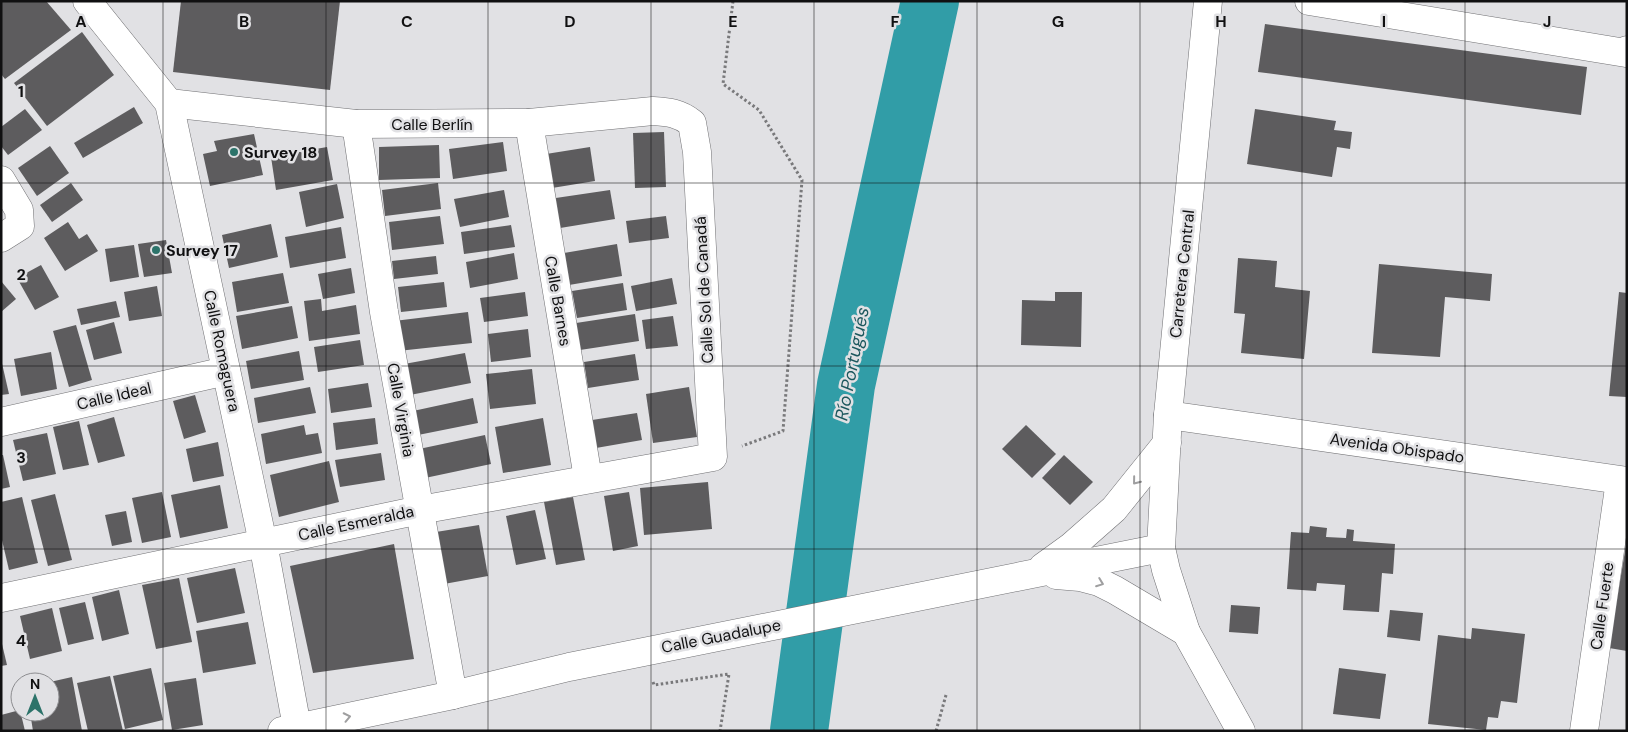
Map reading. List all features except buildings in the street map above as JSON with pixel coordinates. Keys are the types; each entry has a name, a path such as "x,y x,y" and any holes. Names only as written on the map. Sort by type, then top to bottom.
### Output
{"street":[{"name":"Calle Romaguera","path":"86,1 169,103 263,543 289,729"},
{"name":"Carretera Central","path":"1208,1 1168,415 1161,548 1186,632 1241,731"},
{"path":"1309,1 1626,53 1627,50"},
{"name":"Calle Berlín","path":"169,103 356,124 529,123 653,111 670,112 683,116 692,123"},
{"name":"Calle Barnes","path":"529,123 588,478"},
{"name":"Calle Sol de Canadá","path":"692,123 697,152 713,457"},
{"name":"Calle Virginia","path":"356,124 384,312 453,696"},
{"path":"1,180 19,210 20,226 1,238"},
{"name":"Calle Ideal","path":"1,422 226,371"},
{"name":"Avenida Obispado","path":"1168,415 1623,481"},
{"path":"1035,572 1072,546 1114,509 1167,443"},
{"name":"Calle Esmeralda","path":"1,598 420,510 588,478 713,457"},
{"name":"Calle Fuerte","path":"1584,731 1623,481"},
{"name":"Calle Guadalupe","path":"289,729 453,696 569,667 1161,548"},
{"path":"1035,572 1080,577 1099,582 1186,632"}],"path":[{"path":"713,457 783,431 802,180 759,110 723,84 733,1"},
{"path":"720,731 729,674"},
{"path":"936,731 946,695"}],"waterway":[{"name":"Río Portugués","path":"799,731 846,385 930,1"}],"place":[{"name":"Survey 18","path":"234,152"},
{"name":"Survey 17","path":"156,250"}]}
